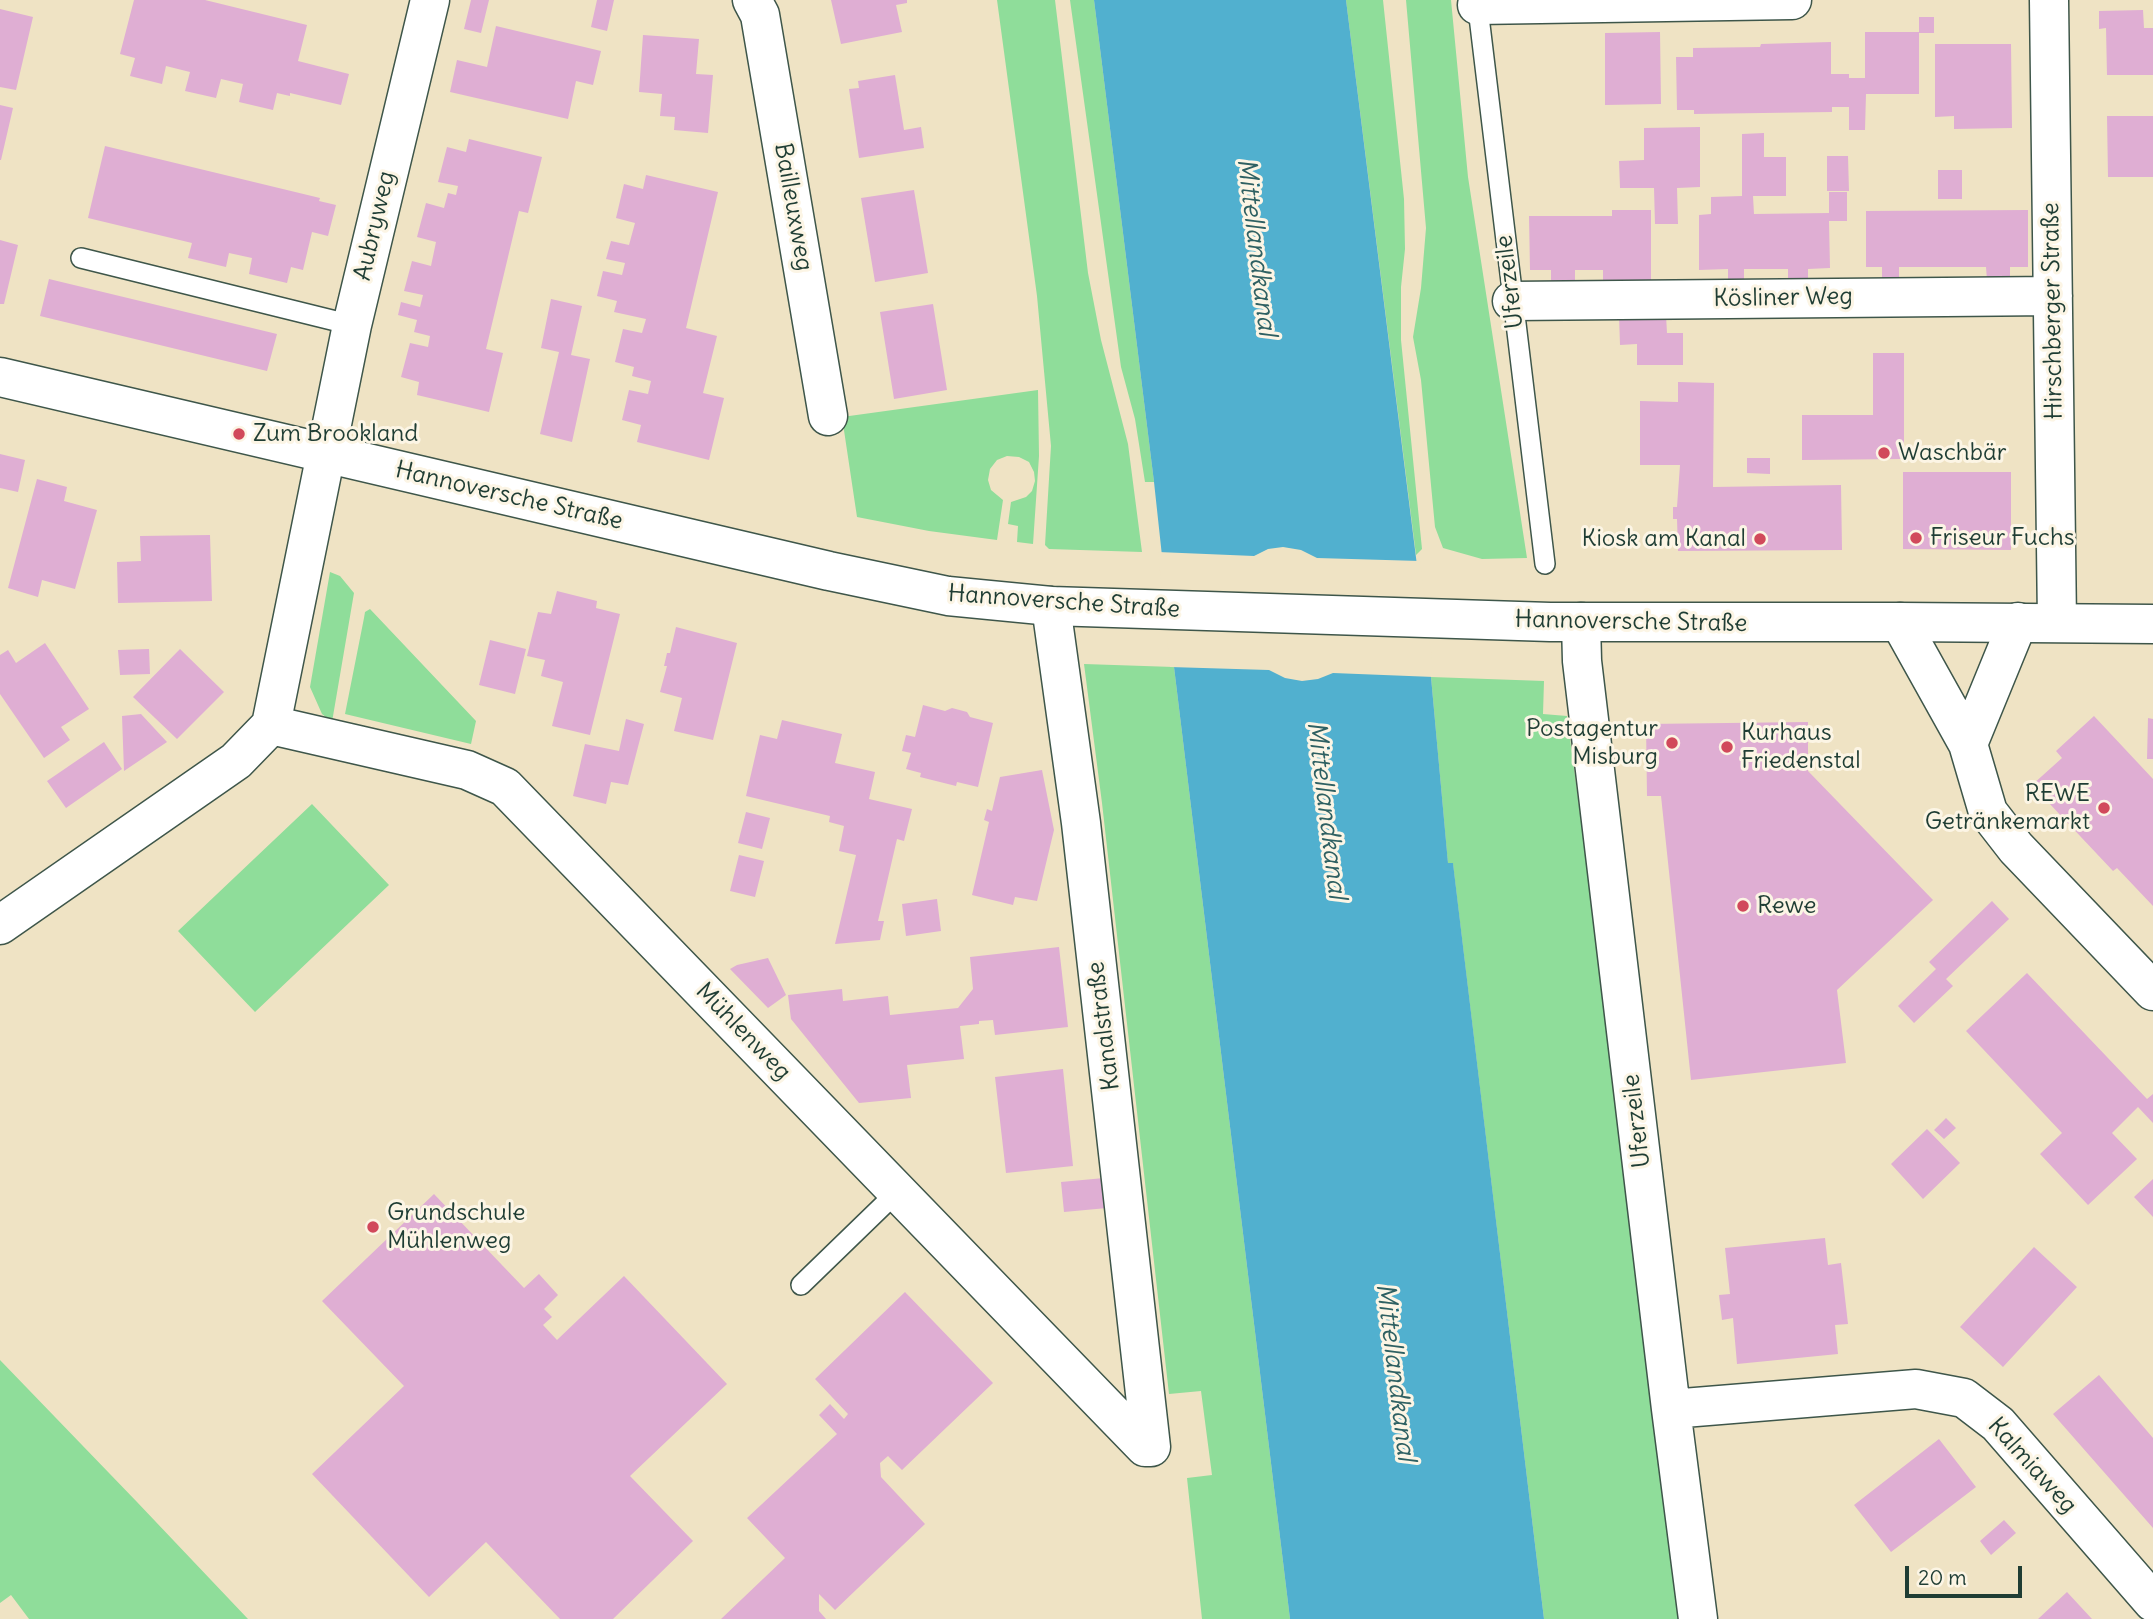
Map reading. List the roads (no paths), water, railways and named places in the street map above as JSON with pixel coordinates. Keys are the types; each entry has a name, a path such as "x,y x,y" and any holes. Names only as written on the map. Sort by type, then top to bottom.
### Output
{"street":[{"name":"Aubryweg","path":"327,454 352,325 430,0"},
{"name":"Bailleuxweg","path":"752,0 760,15 828,415"},
{"path":"1477,3 1791,0"},
{"name":"Hirschberger Straße","path":"2049,0 2057,622"},
{"name":"Kösliner Weg","path":"1512,301 2053,296"},
{"name":"Hannoversche Straße","path":"0,377 934,594 1051,606 1481,620 2153,624"},
{"path":"0,925 236,761 271,725 327,454"},
{"name":"Kanalstraße","path":"1051,606 1083,836 1151,1447"},
{"name":"Uferzeile","path":"1581,622 1582,661 1698,1619"},
{"path":"1900,622 1968,744 1988,812 2016,848 2153,991"},
{"path":"1968,744 2018,622"},
{"name":"Mühlenweg","path":"271,725 467,770 505,787 1145,1447 1151,1447"},
{"name":"Kalmiaweg","path":"1671,1409 1916,1389 1964,1398 1998,1424 2153,1602"}],"lane":[{"name":"Uferzeile","path":"1477,3 1545,564"},
{"path":"81,258 352,325"},
{"path":"801,1285 897,1192"}],"water":[{"name":"Mittellandkanal","path":"1094,0 1346,0 1431,677 1448,863 1453,863 1544,1619 1290,1619"}],"place":[{"name":"Zum Brookland","path":"239,434"},
{"name":"Waschbär","path":"1884,453"},
{"name":"Friseur Fuchs","path":"1916,538"},
{"name":"Kiosk am Kanal","path":"1760,539"},
{"name":"Postagentur Misburg","path":"1672,743"},
{"name":"Kurhaus Friedenstal","path":"1727,747"},
{"name":"REWE Getränkemarkt","path":"2104,808"},
{"name":"Rewe","path":"1743,906"},
{"name":"Grundschule Mühlenweg","path":"373,1227"}]}
